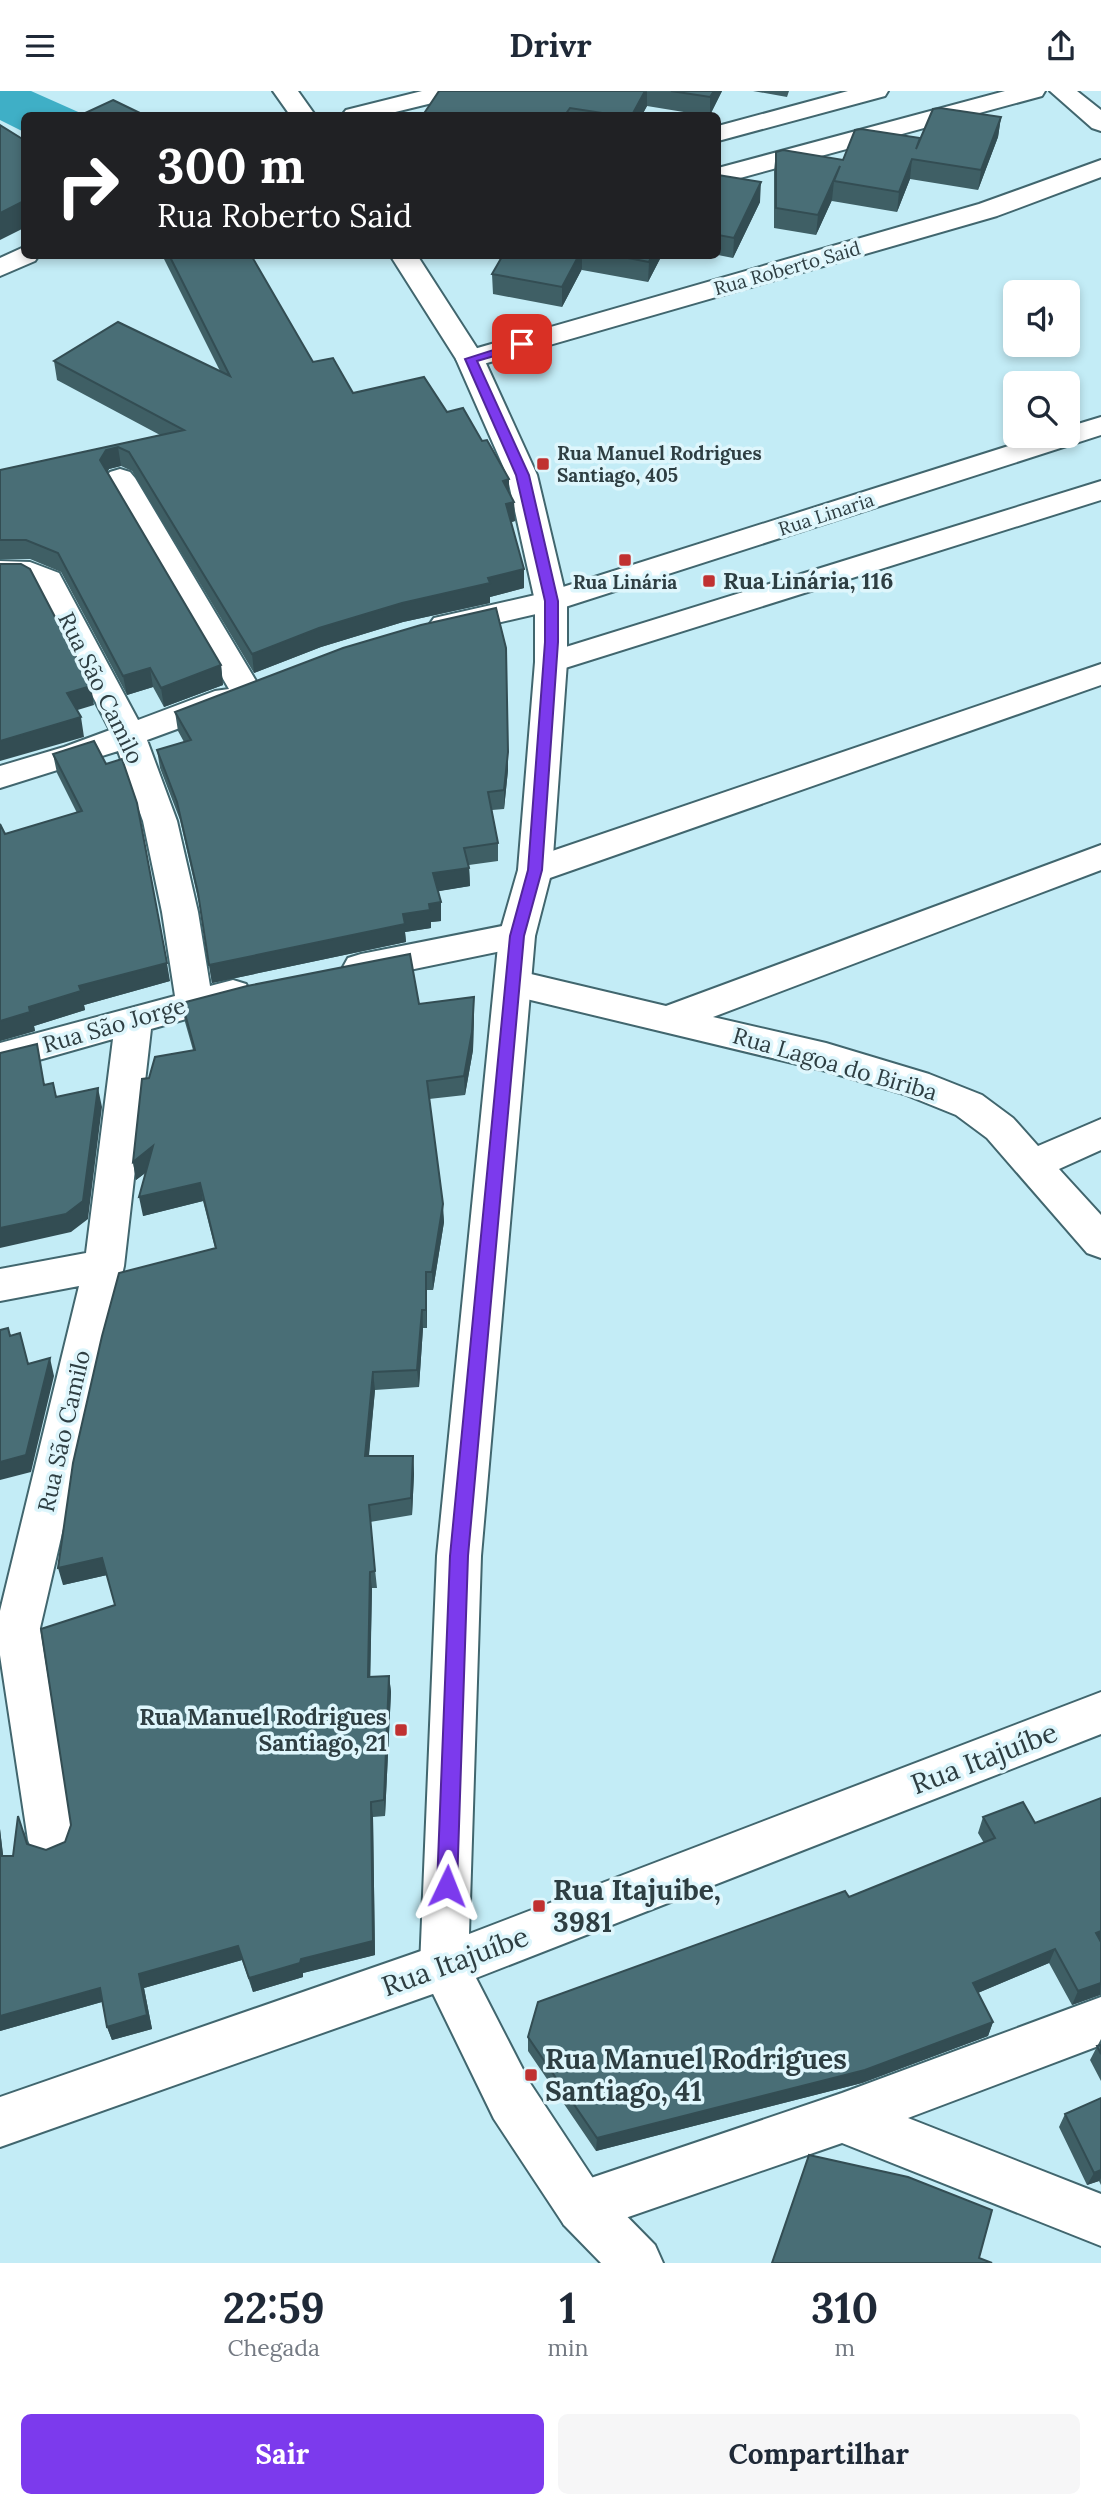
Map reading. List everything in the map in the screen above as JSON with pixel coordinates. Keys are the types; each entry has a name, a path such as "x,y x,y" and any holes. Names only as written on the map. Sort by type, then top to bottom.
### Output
{"street":[{"path":"285,91 300,112"},
{"path":"367,112 452,91"},
{"path":"721,133 876,91"},
{"path":"721,175 1033,91"},
{"path":"1062,91 1101,123"},
{"name":"Rua Roberto Said","path":"470,359 988,210 1101,168"},
{"path":"0,268 21,258"},
{"path":"411,259 470,359 523,475 551,601 551,662 535,870 517,936 459,1556 444,1967 512,2101 582,2207 637,2263"},
{"name":"Rua Linaria","path":"415,632 551,601 1101,426"},
{"path":"0,777 76,755 258,686 120,478"},
{"path":"551,662 1101,490"},
{"name":"Rua São Camilo","path":"0,571 30,572 48,580 129,735 160,821 180,912 194,1002"},
{"path":"535,870 1101,674"},
{"path":"669,1019 1101,857"},
{"path":"329,973 517,936"},
{"name":"Rua Lagoa do Biriba","path":"514,983 826,1057 916,1084 969,1105 1000,1128 1101,1242"},
{"name":"Rua São Jorge","path":"0,1057 194,1002 262,986"},
{"name":"Rua São Camilo","path":"51,1840 9,1631 104,1266 134,1021"},
{"path":"1034,1164 1101,1134"},
{"path":"0,1286 104,1266"},
{"name":"Rua Itajuíbe","path":"0,2122 444,1967 1101,1713"},
{"path":"582,2207 842,2118 1101,2021"},
{"path":"842,2118 1101,2220"}],"water":[{"path":"0,91 31,91 78,112 21,112 21,130 0,120"}],"building":[{"path":"439,91 645,91 634,112 596,112 570,108 567,112 425,112"},
{"path":"671,91 714,91 710,97"},
{"path":"113,100 138,112 87,112"},
{"path":"933,109 1001,117 981,170 912,159 899,192 834,181 840,166 818,215 776,208 776,152 783,150 843,160 855,130 861,129 920,138 916,149"},
{"path":"0,125 21,138 21,202 0,213"},
{"path":"721,175 761,182 734,238 721,236"},
{"path":"171,259 253,259 313,362 333,358 353,393 424,377 447,412 463,408 482,441 487,440 509,479 503,481 514,502 506,504 524,569 488,578 490,583 402,603 319,628 252,654 129,452 118,447 106,450 100,460 221,665 161,688 150,668 123,676 58,553 26,540 0,540 0,470 184,430 54,361 118,322 230,376"},
{"path":"501,259 577,259 562,287 492,274"},
{"path":"0,564 21,564 30,569 91,686 67,693 81,717 0,741"},
{"path":"496,608 506,648 508,752 504,790 488,792 498,843 464,848 469,868 433,873 441,902 429,904 430,910 403,914 405,924 209,965 198,893 177,802 157,750 191,740 175,712 343,648 421,625"},
{"path":"94,741 106,764 122,759 137,803 167,963 79,986 81,991 29,1007 30,1012 0,1021 0,824 5,834 82,811 53,754"},
{"path":"410,954 419,1004 474,997 472,1032 464,1076 427,1081 443,1204 432,1272 426,1272 426,1310 422,1310 417,1370 373,1372 365,1456 413,1456 411,1498 369,1505 375,1571 370,1572 368,1677 389,1676 384,1800 371,1802 373,1941 301,1959 300,1963 249,1978 238,1946 139,1974 147,2015 107,2027 100,1988 0,2016 0,1856 13,1856 18,1816 27,1844 46,1850 65,1842 71,1825 41,1629 115,1605 102,1558 58,1568 73,1463 119,1273 216,1248 200,1183 139,1197 153,1146 133,1162 142,1079 149,1078 155,1057 195,1050 182,1003 247,986"},
{"path":"37,1044 44,1085 53,1083 56,1097 98,1088 83,1201 66,1214 0,1228 0,1053"},
{"path":"8,1328 10,1336 20,1333 28,1364 50,1358 26,1455 0,1462 0,1330"},
{"path":"1101,1798 1101,1931 1096,1933 1101,1942 1101,1983 1078,1991 1055,1949 973,1983 993,2022 865,2070 597,2138 528,2037 538,2002 845,1891 849,1897 995,1838 983,1817 1023,1802 1035,1823"},
{"path":"1101,2098 1101,2170 1094,2173 1065,2114"},
{"path":"809,2155 908,2177 992,2210 979,2258 992,2263 772,2263"}],"place":[{"name":"Rua Manuel Rodrigues Santiago, 405","path":"543,464"},
{"name":"Rua Linária","path":"625,560"},
{"name":"Rua Linária, 116","path":"709,581"},
{"name":"Rua Manuel Rodrigues Santiago, 21","path":"401,1730"},
{"name":"Rua Itajuibe, 3981","path":"539,1906"},
{"name":"Rua Manuel Rodrigues Santiago, 41","path":"531,2075"}],"route":[{"path":"447,1886 459,1556 517,936 535,870 551,662 551,601 523,475 470,359 522,344"}]}
